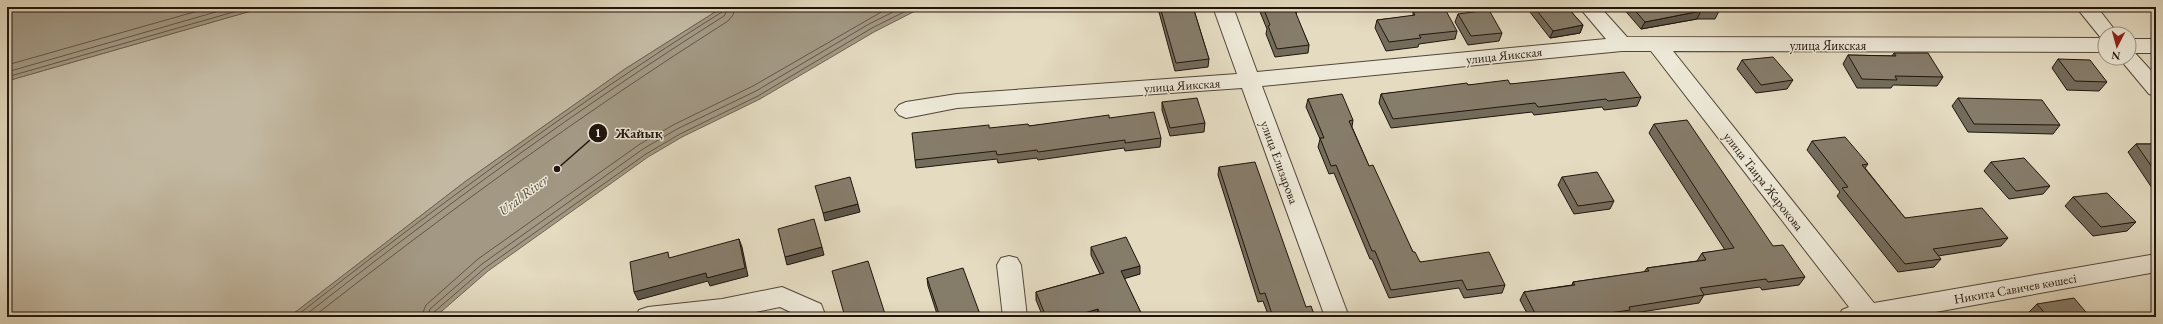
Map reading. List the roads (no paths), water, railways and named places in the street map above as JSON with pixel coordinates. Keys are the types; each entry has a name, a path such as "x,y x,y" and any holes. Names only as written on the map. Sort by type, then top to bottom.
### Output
{"street":[{"name":"улица Елизарова","path":"1223,7 1337,317"},
{"path":"1589,7 1622,44"},
{"path":"2086,7 2101,26"},
{"name":"улица Яикская","path":"906,110 957,101 1250,80 1622,44 2097,45"},
{"name":"улица Таира Жарокова","path":"1657,44 1863,316"},
{"path":"2137,46 2156,46"},
{"path":"2136,66 2156,89"},
{"name":"Никита Савичев көшесі","path":"1863,316 2156,263"},
{"path":"1009,265 1015,317"},
{"path":"648,317 722,309 782,297 812,311 814,317"}],"water":[{"path":"7,7 265,7 7,81"},
{"name":"Ural River","path":"723,7 923,7 874,32 760,99 682,137 648,157 488,271 435,317 289,317 466,181 625,69"}],"place":[{"name":"Жайық","path":"557,169"}]}
